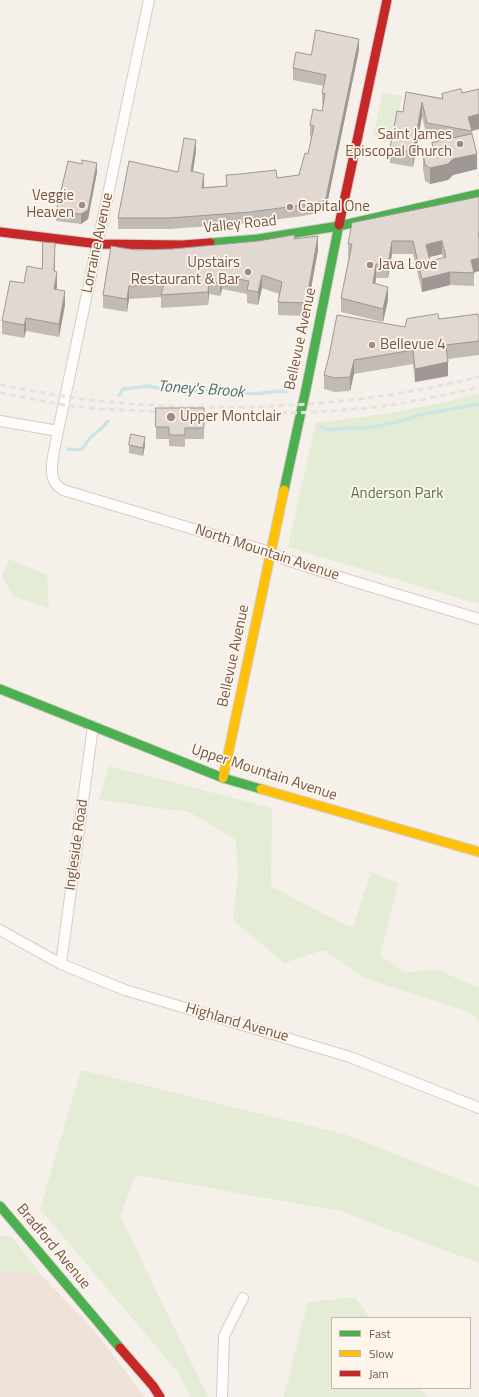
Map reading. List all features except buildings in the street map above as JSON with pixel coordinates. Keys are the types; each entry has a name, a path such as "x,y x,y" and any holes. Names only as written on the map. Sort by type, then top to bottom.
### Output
{"street":[{"name":"Lorraine Avenue","path":"57,486 53,478 52,466 58,431 99,244 149,0"},
{"name":"Bellevue Avenue","path":"223,778 387,0"},
{"name":"Valley Road","path":"0,232 99,244 182,245 258,239 339,226 479,194"},
{"path":"0,421 58,431"},
{"name":"North Mountain Avenue","path":"57,486 63,490 270,552 284,559 349,580 479,619"},
{"name":"Upper Mountain Avenue","path":"0,689 223,778 479,852"},
{"name":"Ingleside Road","path":"61,964 92,726"},
{"name":"Highland Avenue","path":"0,930 61,964 125,990 350,1057 479,1108"},
{"name":"Bradford Avenue","path":"0,1206 153,1386 160,1397"},
{"path":"222,1397 224,1336 243,1298"}],"shaded area":[{"path":"0,1269 42,1276 94,1330 145,1397 0,1397"}],"green space":[{"path":"383,92 402,96 394,143 373,136"},
{"name":"Anderson Park","path":"479,394 479,604 288,547 316,422 357,418 398,411"},
{"path":"9,559 47,575 49,608 13,596 2,575"},
{"path":"109,766 272,808 271,886 347,926 353,927 371,872 398,883 380,955 404,972 438,970 479,988 479,1023 472,1013 364,978 324,950 284,963 233,920 238,879 236,840 189,812 99,800"},
{"path":"81,1070 344,1134 479,1187 479,1263 340,1211 136,1175 120,1216 208,1397 191,1397 180,1375 40,1209"},
{"path":"0,1236 11,1236 42,1276 0,1269"},
{"path":"355,1297 369,1317 331,1317 331,1389 421,1389 427,1397 284,1397 308,1302"}],"waterway":[{"name":"Toney's Brook","path":"119,395 123,389 149,386 175,391 225,391 255,394 278,391 286,392"},
{"name":"Toney's Brook","path":"321,427 328,430 367,428 398,422 419,415 479,404"},
{"name":"Toney's Brook","path":"68,449 82,449 91,437 108,421"}],"railway":[{"path":"0,385 88,400 148,405 244,407 339,401 433,387 479,377"},
{"path":"221,413 298,413 360,409 412,402 479,387"},
{"path":"0,393 64,405 101,409 167,412"}],"traffic: fast":[{"path":"210,243 258,239 339,226 479,194"},
{"path":"284,490 339,225"},
{"path":"0,689 223,778 261,789"},
{"path":"0,1206 120,1348"}],"traffic: slow":[{"path":"223,778 284,490"},
{"path":"261,789 479,852"}],"traffic: jam":[{"path":"339,225 387,0"},
{"path":"0,232 99,244 182,245 210,243"},
{"path":"120,1348 153,1386 160,1397"}],"place":[{"name":"Saint James Episcopal Church","path":"460,144"},
{"name":"Veggie Heaven","path":"82,205"},
{"name":"Capital One","path":"290,207"},
{"name":"Java Love","path":"370,265"},
{"name":"Upstairs Restaurant & Bar","path":"248,272"},
{"name":"Bellevue 4","path":"372,345"},
{"name":"Upper Montclair","path":"171,417"}]}
